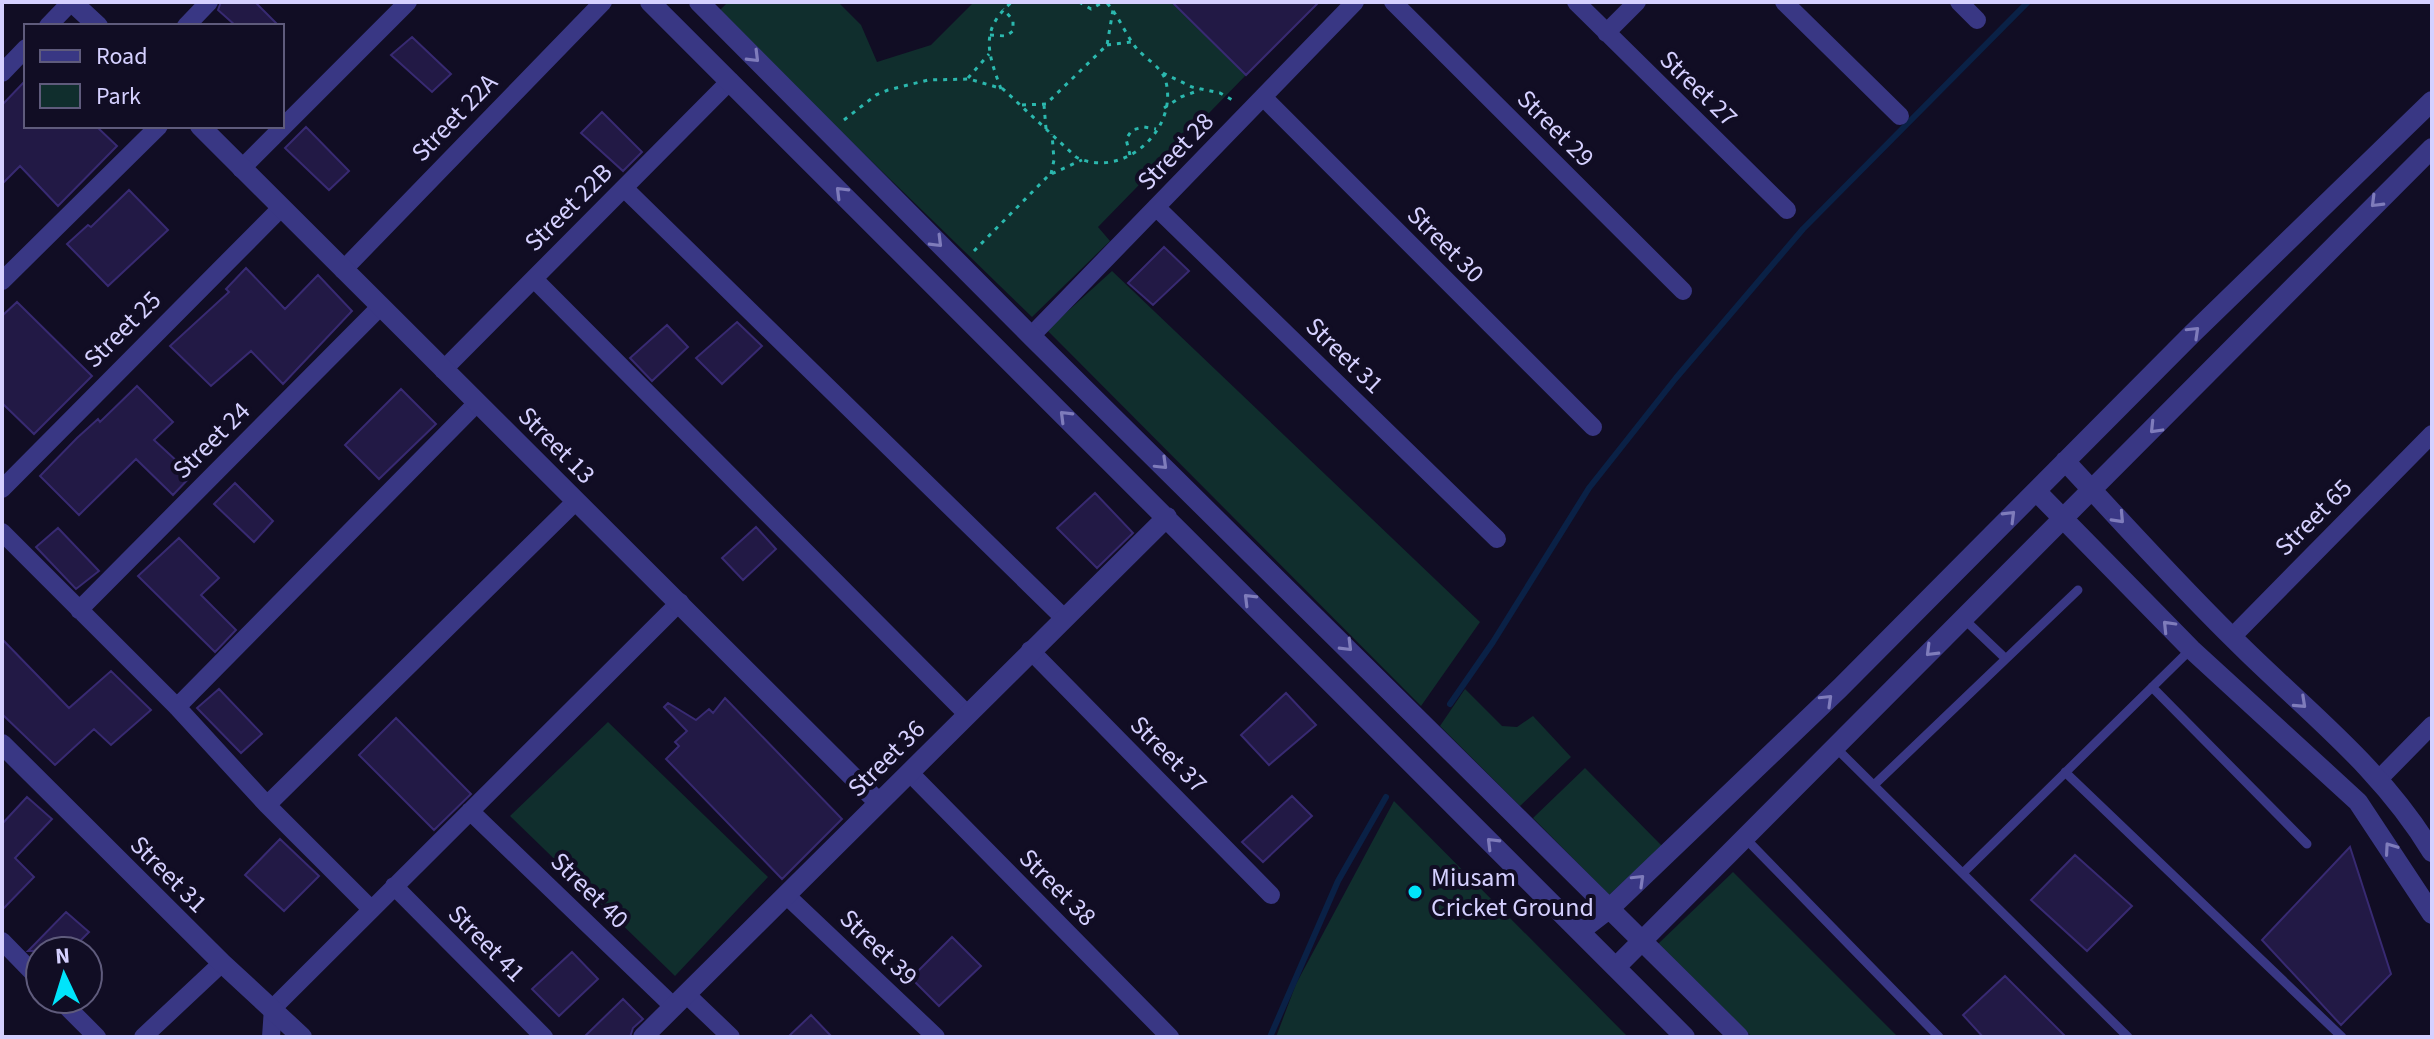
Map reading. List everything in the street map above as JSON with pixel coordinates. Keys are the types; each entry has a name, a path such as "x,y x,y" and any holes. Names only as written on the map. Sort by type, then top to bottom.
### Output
{"street":[{"path":"50,24 72,2 96,24"},
{"path":"188,24 209,2"},
{"path":"284,126 408,2"},
{"name":"Street 22A","path":"343,270 603,2"},
{"path":"650,2 1685,1037"},
{"name":"Street 28","path":"1031,336 1355,2"},
{"name":"Street 29","path":"1393,2 1683,291"},
{"name":"Street 27","path":"1576,2 1787,210"},
{"path":"1606,33 1637,2"},
{"path":"1784,2 1900,116"},
{"path":"1959,2 1977,20"},
{"path":"705,4 1031,336 1739,1037"},
{"path":"2,73 24,50"},
{"name":"Street 22B","path":"443,370 730,81"},
{"path":"1580,931 1610,908 1840,688 2065,461 2432,101"},
{"name":"Street 30","path":"1257,103 1593,427"},
{"path":"2,281 157,128"},
{"name":"Street 13","path":"202,128 878,802"},
{"path":"241,169 282,128"},
{"path":"816,167 835,139"},
{"path":"1616,967 2432,148"},
{"path":"624,188 1063,617"},
{"name":"Street 31","path":"1156,207 1497,539"},
{"name":"Street 25","path":"2,489 281,208"},
{"path":"534,279 967,714"},
{"name":"Street 24","path":"79,610 380,307"},
{"path":"177,707 477,403"},
{"path":"1101,452 1126,429"},
{"name":"Street 65","path":"2232,637 2432,434"},
{"path":"2065,461 2232,637 2362,759 2410,817 2432,852"},
{"path":"2036,491 2191,649 2358,802 2432,914"},
{"path":"267,805 576,501"},
{"name":"Street 36","path":"643,1037 1167,517"},
{"path":"2,532 177,707 267,805 371,909"},
{"path":"271,1037 273,1008 680,602"},
{"name":"Street 37","path":"1030,650 1271,895"},
{"path":"2379,779 2432,725"},
{"name":"Street 31","path":"2,744 222,963 302,1037"},
{"name":"Street 38","path":"910,773 1170,1037"},
{"name":"Street 40","path":"470,811 680,1001 731,1037"},
{"name":"Street 41","path":"394,886 544,1037"},
{"name":"Street 39","path":"786,895 936,1037"},
{"path":"2,941 24,964"},
{"path":"143,1037 222,963"},
{"path":"75,1015 97,1037"}],"lane":[{"path":"1874,785 2078,590"},
{"path":"1964,619 2006,659"},
{"path":"1963,873 2191,649"},
{"path":"2152,687 2307,844"},
{"path":"1835,747 2128,1037"},
{"path":"2065,772 2342,1037"},
{"path":"1745,838 1939,1037"},
{"path":"2324,1037 2334,1028"}],"path":[{"path":"1001,89 989,54 990,35 1003,9 1012,2"},
{"path":"960,265 1051,174 1082,160 1105,163 1130,156 1148,143 1156,129 1164,108 1166,83 1159,71 1132,42 1105,2 1091,9 1079,2"},
{"path":"990,35 1006,36 1013,31 1013,20 1003,9"},
{"path":"1021,105 1044,105 1107,45 1113,10"},
{"path":"1107,45 1132,42"},
{"path":"967,79 989,54"},
{"path":"1159,71 1201,90 1257,103"},
{"path":"835,139 864,104 888,90 928,80 967,79 1001,89 1082,160"},
{"path":"1164,108 1181,97 1201,90"},
{"path":"1044,105 1046,129"},
{"path":"1130,156 1126,142 1129,133 1139,127 1156,129"},
{"path":"1051,174 1054,160 1052,134"}],"green space":[{"path":"728,2 838,2 861,25 877,62 931,45 974,2 1172,2 1246,75 1098,227 1110,241 1032,317 718,12"},
{"path":"1112,271 1480,622 1421,706 1047,330"},
{"path":"1465,689 1502,726 1517,727 1533,716 1571,757 1520,806 1440,726"},
{"path":"608,722 768,877 675,976 510,816"},
{"path":"1585,768 1662,846 1609,895 1533,818"},
{"name":"Miusam Cricket Ground","path":"1394,801 1628,1037 1276,1037 1296,984"},
{"path":"1733,872 1898,1037 1752,1037 1658,944"}],"building":[{"path":"221,2 255,2 277,24 234,24 218,10"},
{"path":"1172,2 1319,2 1246,75"},
{"path":"412,37 451,74 432,92 391,55"},
{"path":"24,82 24,128 98,128 117,146 58,206 20,166 2,184 2,105"},
{"path":"602,112 642,152 623,171 581,133"},
{"path":"306,127 349,171 329,190 285,148"},
{"path":"129,190 168,230 108,286 67,244 88,225 91,227"},
{"path":"1164,247 1189,271 1153,305 1128,283"},
{"path":"246,268 285,309 318,275 352,311 283,384 251,351 211,386 170,346 229,292 226,289"},
{"path":"17,302 92,376 34,434 2,403 2,316"},
{"path":"737,322 762,346 722,384 696,358"},
{"path":"667,325 688,347 652,381 630,358"},
{"path":"137,386 173,422 154,440 192,475 173,495 136,459 79,515 40,476 77,438 98,419 100,422"},
{"path":"401,389 436,424 379,479 345,445"},
{"path":"235,483 273,521 254,542 214,504"},
{"path":"1095,493 1133,533 1097,568 1057,528"},
{"path":"756,527 776,549 743,580 722,558"},
{"path":"58,528 99,571 76,589 36,547"},
{"path":"179,538 219,578 201,595 236,630 215,652 138,576"},
{"path":"2,639 69,708 111,671 151,710 111,745 94,729 55,765 2,714"},
{"path":"219,689 262,734 241,753 197,708"},
{"path":"1286,693 1316,725 1269,765 1241,735"},
{"path":"725,698 842,819 782,879 666,759 679,746 675,742 687,731 664,707 668,703 696,720 709,709 713,713"},
{"path":"396,718 471,794 434,830 359,755"},
{"path":"1292,796 1312,816 1263,862 1242,842"},
{"path":"27,797 52,819 15,858 34,877 2,910 2,824"},
{"path":"280,839 319,876 284,911 245,875"},
{"path":"2350,847 2391,974 2341,1025 2262,940"},
{"path":"2075,855 2132,906 2087,951 2031,900"},
{"path":"66,912 89,932 86,935 44,935"},
{"path":"952,937 981,966 939,1006 911,978"},
{"path":"572,952 598,979 559,1016 532,989"},
{"path":"2005,976 2066,1037 1983,1037 1963,1015"},
{"path":"623,999 643,1019 633,1028 630,1037 584,1037"},
{"path":"811,1015 832,1037 788,1037"}],"waterway":[{"path":"1450,704 1493,642 1589,488 1676,378 1803,229 2028,2"},
{"path":"1270,1037 1338,881 1386,797"}],"place":[{"name":"Miusam Cricket Ground","path":"1415,892"}]}
